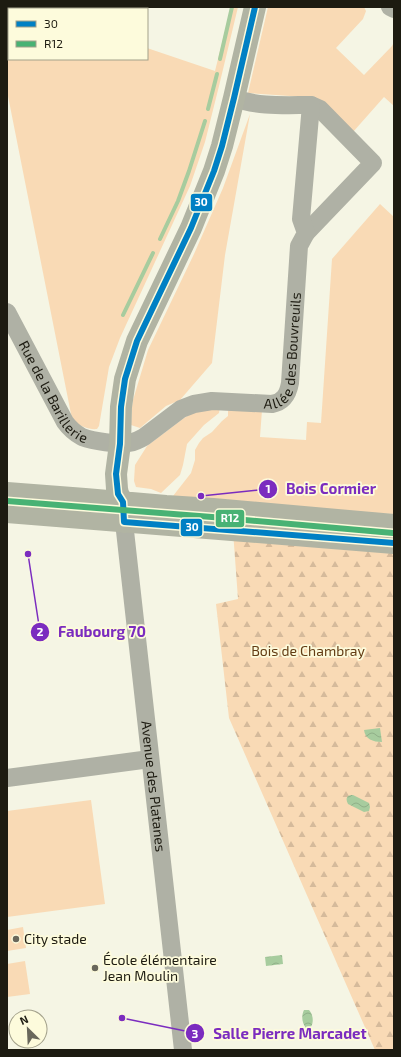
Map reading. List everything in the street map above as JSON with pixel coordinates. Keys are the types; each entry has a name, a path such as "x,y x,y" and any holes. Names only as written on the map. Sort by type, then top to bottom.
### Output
{"main road":[{"path":"124,512 118,494 116,474 123,390 131,359 137,341 188,235 214,171 234,98 255,7"},
{"path":"85,499 111,472 116,462 119,449"},
{"path":"7,493 85,499 124,512 394,543"},
{"path":"7,512 88,518 166,506 394,524"}],"street":[{"path":"390,7 394,9"},
{"path":"234,98 255,104 311,106 301,219 306,233"},
{"name":"Allée des Bouvreuils","path":"119,449 139,440 181,409 194,404 212,401 272,404 284,400 290,383 299,246 306,233 373,163 320,109 311,106"},
{"name":"Rue de la Barillerie","path":"7,312 72,431 84,437 119,449"},
{"name":"Avenue des Platanes","path":"124,512 183,1050"},
{"path":"7,778 150,759"}],"green space":[{"path":"36,7 125,7 124,8"},
{"path":"231,7 238,7 205,142 190,186 120,338 109,367 99,426 97,429 85,427 74,421 71,414 7,91 7,59 148,60 148,48 215,71"},
{"path":"268,7 364,7 366,11 363,19 336,48 364,75 392,46 394,42 394,106 384,97 353,132 320,100 312,96 304,97 248,93"},
{"path":"250,114 225,255 212,363 180,400 166,406 140,428 131,425 133,400 148,350 194,254 223,188"},
{"path":"380,204 394,217 394,514 318,511 173,496 191,473 195,460 195,450 199,443 228,416 228,407 262,410 260,437 306,440 307,422 321,423 332,259"},
{"path":"220,406 219,413 204,425 187,444 180,475 161,493 151,489 136,487 134,481 135,465 147,446 184,418 203,407"},
{"name":"Bois de Chambray","path":"233,531 394,543 394,1050 375,1050 229,718 216,604 238,599"},
{"path":"91,800 105,904 7,917 7,811"},
{"name":"City stade","path":"23,927 26,948 7,951 7,930"},
{"path":"25,961 30,994 7,997 7,964"}],"water":[{"path":"380,728 382,742 368,738 364,730"},
{"path":"353,795 369,803 369,811 364,812 348,804 347,797"},
{"path":"282,955 283,964 266,966 265,957"},
{"path":"304,1010 309,1010 312,1016 313,1020 311,1027 306,1028 304,1024 302,1017"}],"waterway":[{"path":"220,59 232,7"},
{"path":"208,109 217,74"},
{"path":"160,239 178,201 205,121"},
{"path":"123,315 153,253"}],"transit line":[{"name":"30","path":"255,7 234,98 214,171 191,228 137,341 125,379 121,407 120,444 116,474 118,494 123,502 124,522 394,543"},
{"name":"R12","path":"7,501 393,533"}],"place":[{"name":"Bois Cormier","path":"201,496"},
{"name":"Faubourg 70","path":"28,554"},
{"name":"City stade","path":"16,939"},
{"name":"École élémentaire Jean Moulin","path":"95,968"},
{"name":"Salle Pierre Marcadet","path":"122,1018"}]}
